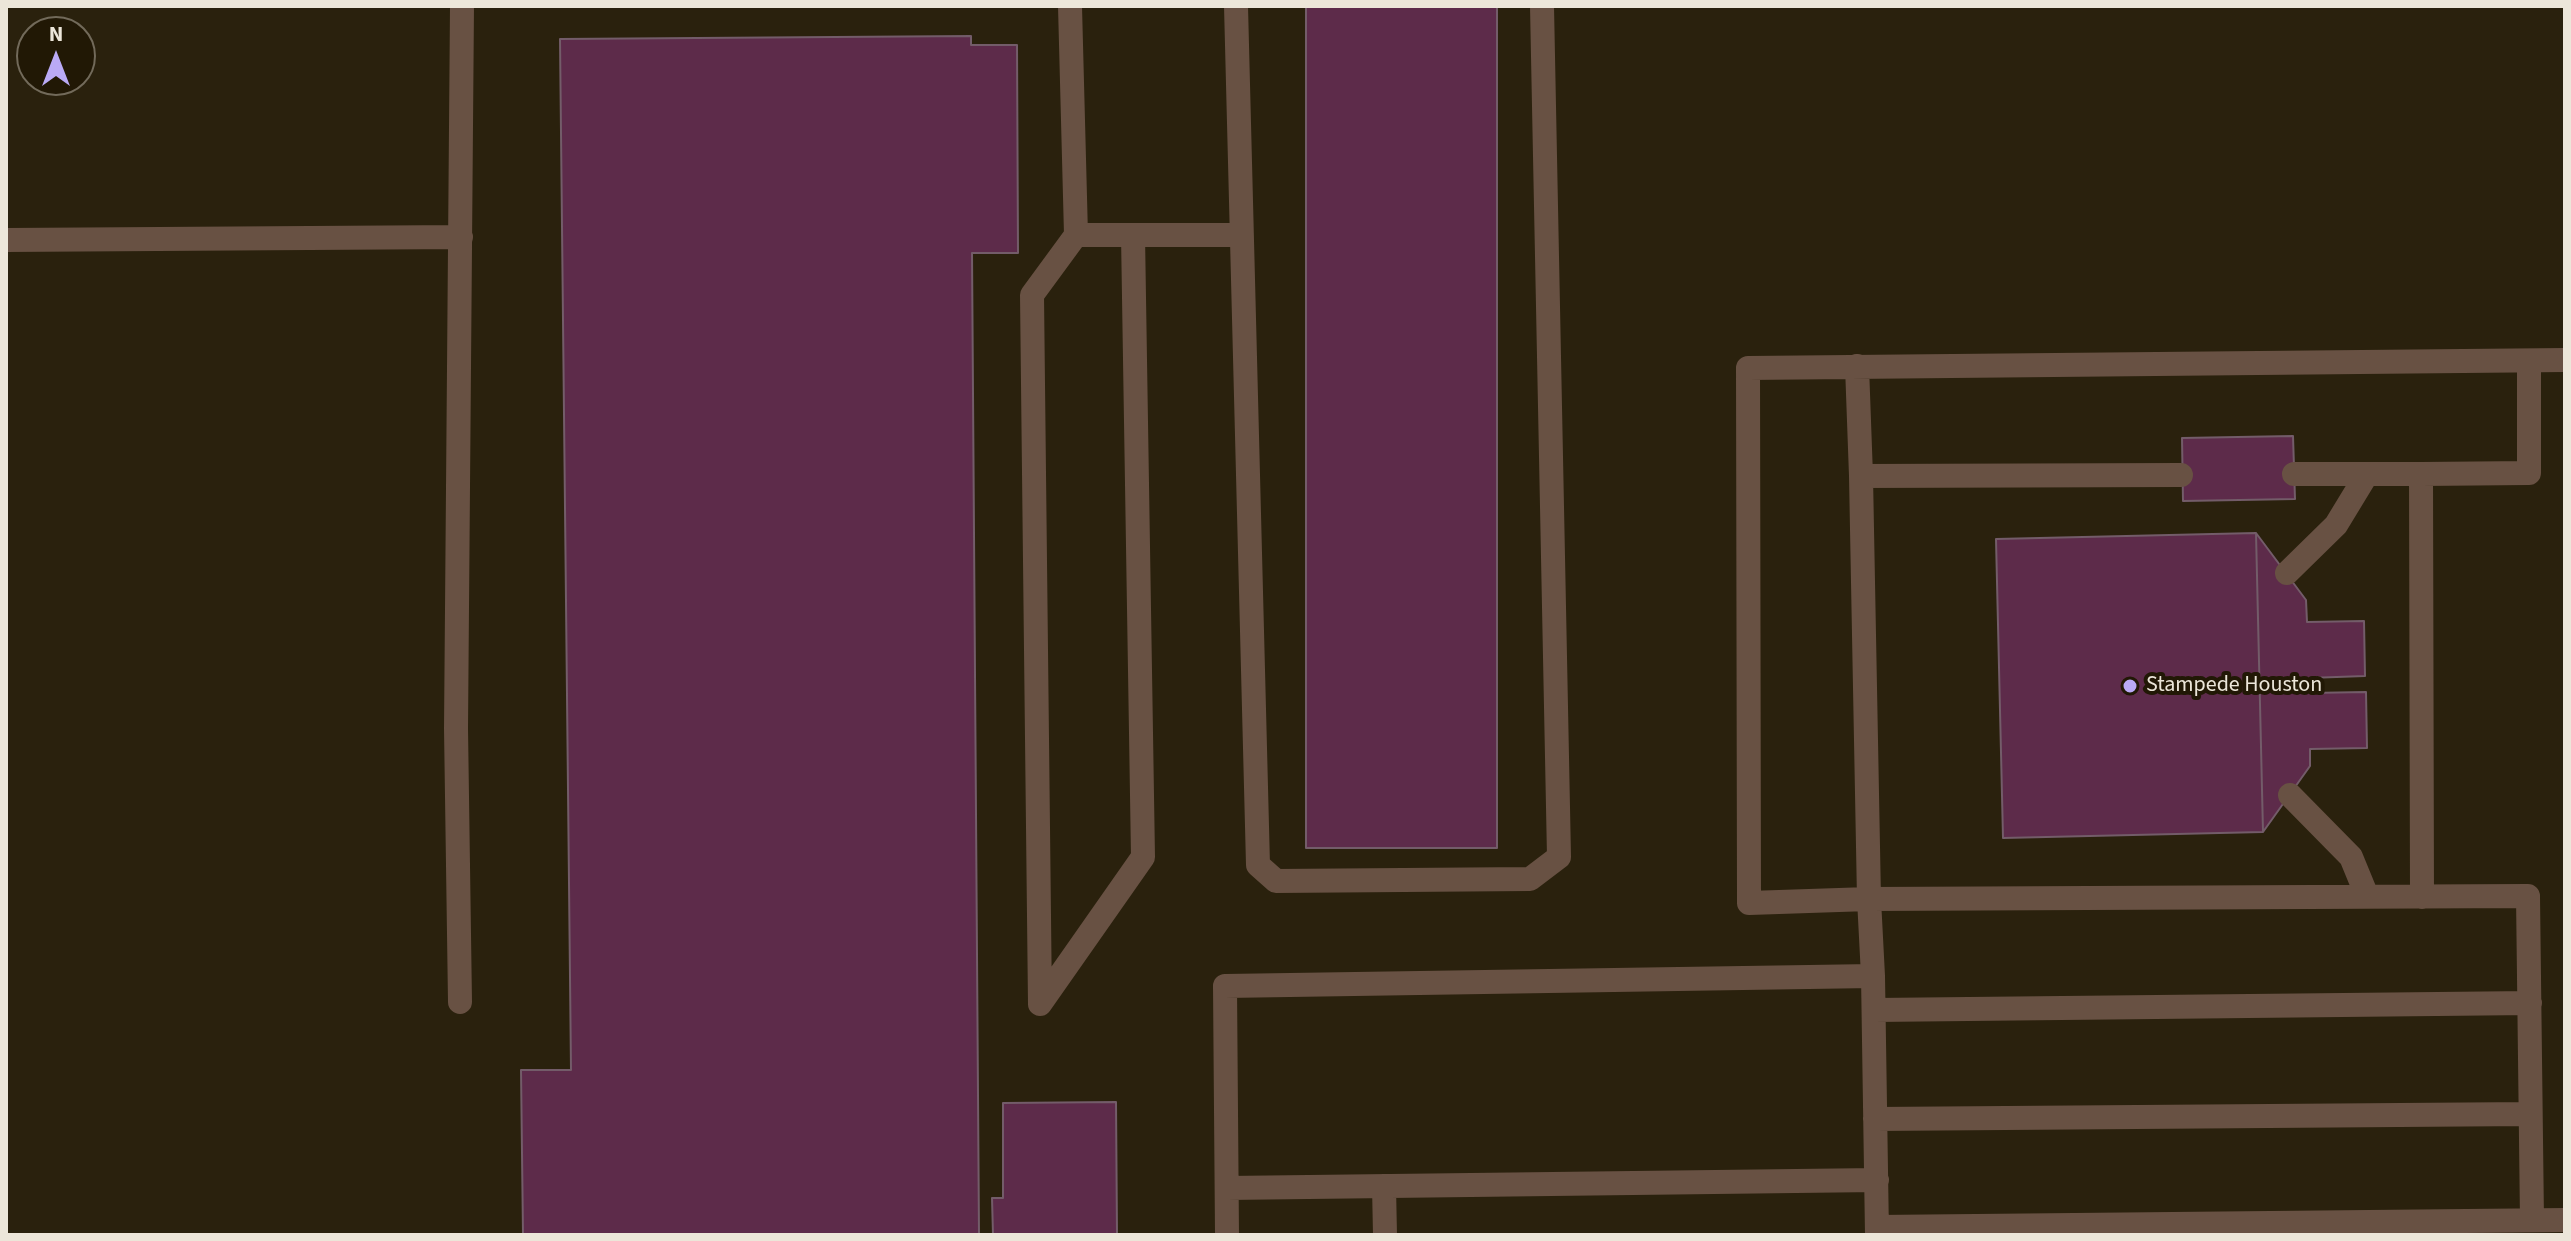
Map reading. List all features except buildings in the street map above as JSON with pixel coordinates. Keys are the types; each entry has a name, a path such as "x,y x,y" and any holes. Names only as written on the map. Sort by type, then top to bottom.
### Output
{"lane":[{"path":"460,1002 456,728 462,6"},
{"path":"1070,6 1076,235 1032,295 1040,1004 1143,857 1133,235"},
{"path":"1236,6 1258,865 1276,881 1530,879 1559,857 1542,6"},
{"path":"1076,235 1241,235"},
{"path":"6,240 461,237"},
{"path":"2532,1220 2528,896 1869,899 1749,903 1748,368 2565,360"},
{"path":"2294,474 2529,473 2529,361"},
{"path":"1857,366 1869,899 1875,1010 1877,1231 2428,1228 2565,1220"},
{"path":"2287,573 2336,525 2367,474"},
{"path":"2421,474 2422,897"},
{"path":"1861,476 2181,475"},
{"path":"2290,795 2351,857 2367,896"},
{"path":"1227,1235 1225,986 1873,976"},
{"path":"1875,1010 2423,1011 2530,1003"},
{"path":"1875,1119 2424,1103 2530,1114"},
{"path":"1227,1188 1877,1180"},
{"path":"1384,1186 1385,1235"}],"place":[{"name":"Stampede Houston","path":"2130,686"}]}
